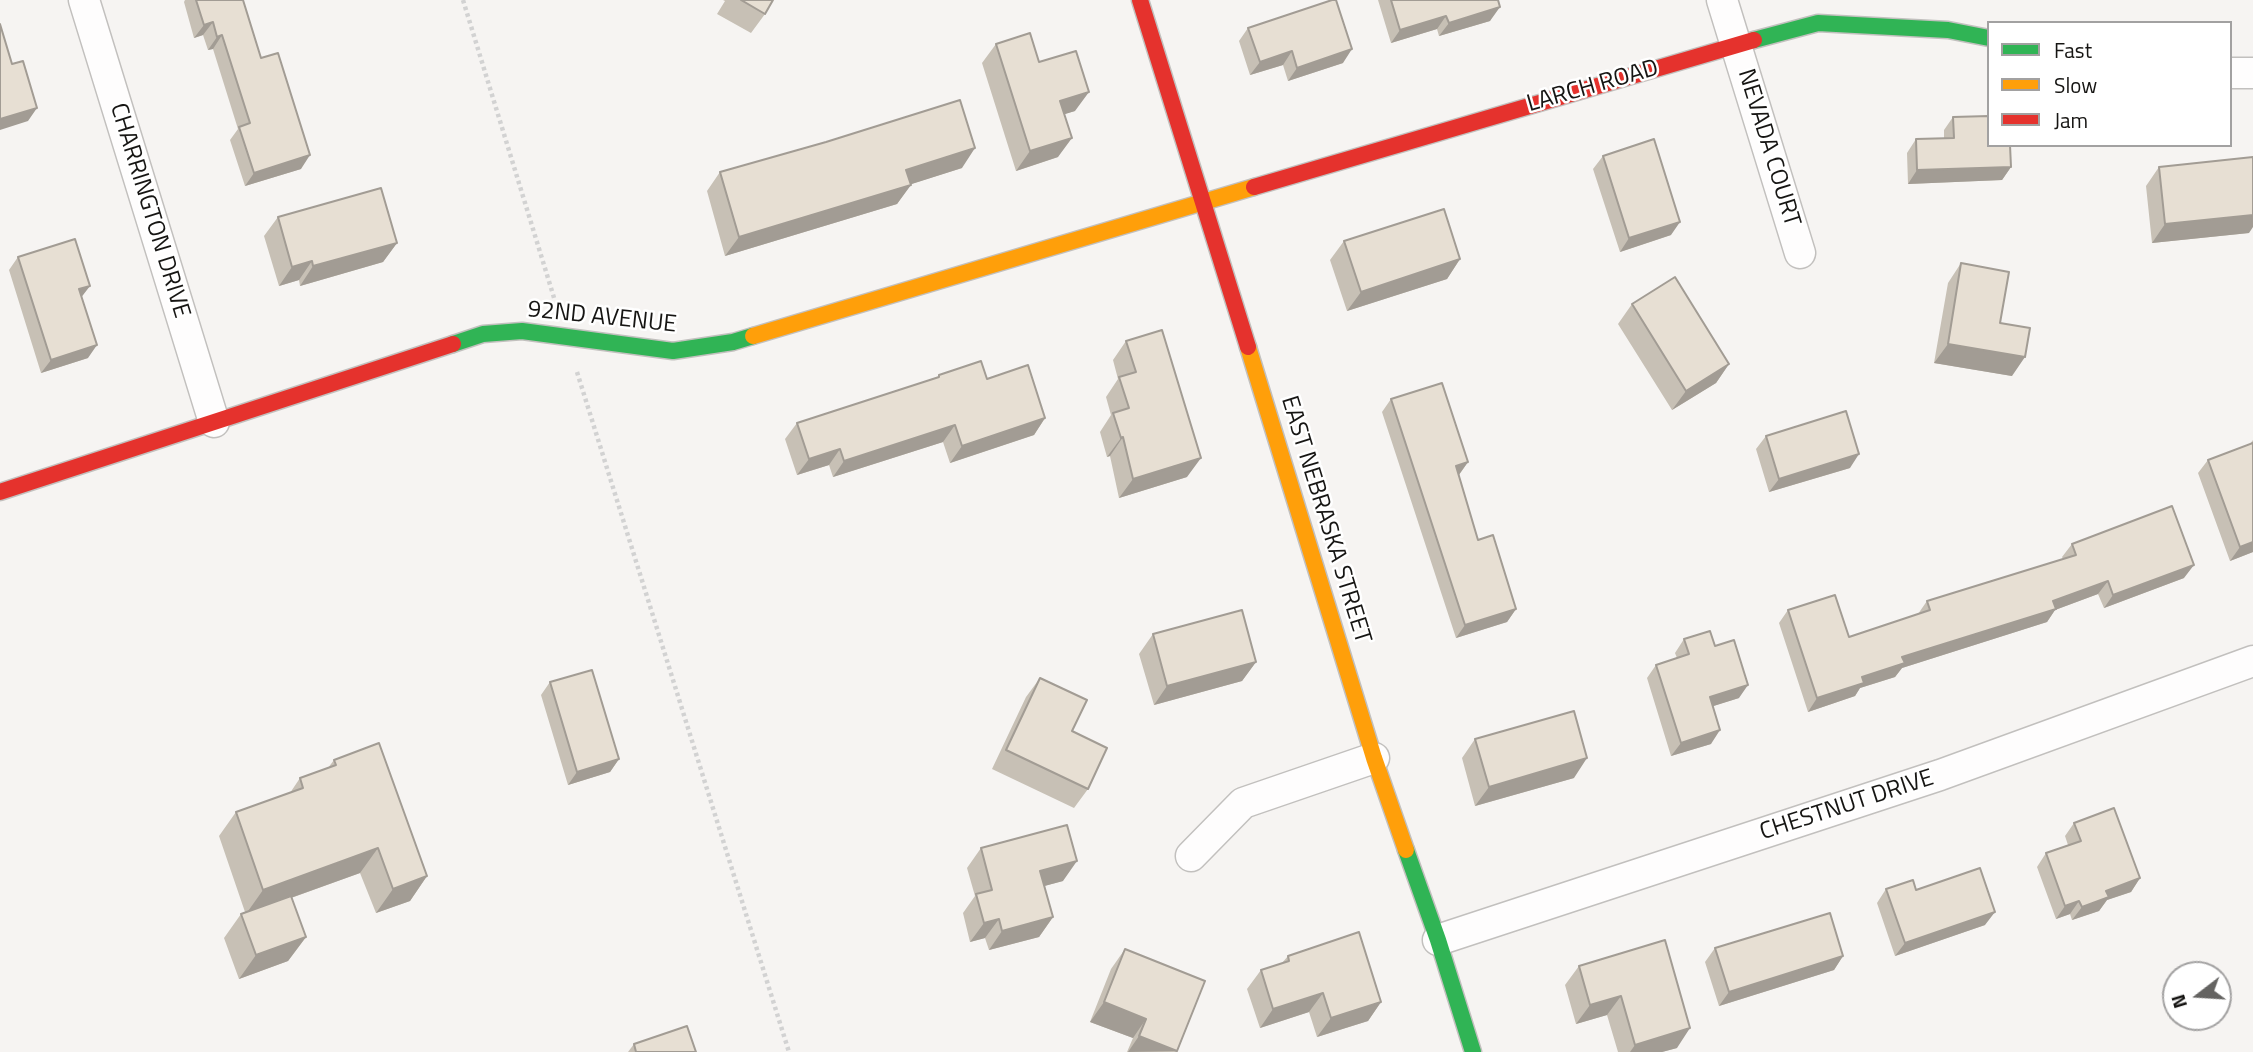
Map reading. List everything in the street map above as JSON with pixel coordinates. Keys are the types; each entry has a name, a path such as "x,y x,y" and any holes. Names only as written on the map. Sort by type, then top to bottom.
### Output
{"street":[{"name":"CHARRINGTON DRIVE","path":"84,0 214,422"},
{"name":"EAST NEBRASKA STREET","path":"1140,0 1374,758 1438,940 1473,1052"},
{"name":"NEVADA COURT","path":"1722,0 1800,253"},
{"name":"LARCH ROAD","path":"1204,202 1737,44 1818,23 1948,30 1987,38"},
{"path":"2232,73 2253,73"},
{"name":"92ND AVENUE","path":"0,492 483,334 522,331 673,351 733,342 1204,202"},
{"name":"CHESTNUT DRIVE","path":"1438,940 1940,775 2253,661"},
{"path":"1191,856 1243,803 1374,758"}],"path":[{"path":"463,0 558,311"},
{"path":"576,368 789,1052"}],"building":[{"path":"196,0 243,0 261,58 278,53 310,155 254,173 239,127 250,123 222,35 217,37 213,22 204,25"},
{"path":"741,0 773,0 765,14"},
{"path":"1336,0 1352,49 1297,68 1292,51 1260,62 1248,28"},
{"path":"1391,0 1498,0 1500,7 1449,23 1446,16 1400,30"},
{"path":"0,24 12,64 23,61 37,108 0,119"},
{"path":"1030,33 1039,62 1076,51 1089,92 1060,101 1072,138 1030,151 996,44"},
{"path":"960,100 975,148 906,170 911,185 739,237 720,172"},
{"path":"1987,116 1987,147 2010,147 2011,167 1917,170 1916,139 1954,138 1953,117"},
{"path":"1654,139 1680,222 1629,238 1603,156"},
{"path":"2253,157 2253,215 2165,224 2159,167"},
{"path":"381,188 397,243 313,266 312,261 292,267 278,217"},
{"path":"1444,209 1460,259 1361,292 1344,241"},
{"path":"75,239 90,286 79,289 97,345 51,360 18,257"},
{"path":"1961,263 2009,272 2000,323 2030,328 2025,357 1948,344"},
{"path":"1675,277 1729,364 1686,391 1632,304"},
{"path":"1162,330 1201,458 1133,479 1123,437 1121,438 1113,413 1129,408 1119,377 1136,372 1126,341"},
{"path":"981,361 987,379 1028,365 1045,418 962,446 955,425 844,461 840,449 809,459 797,423"},
{"path":"1442,383 1468,462 1456,466 1478,540 1493,535 1516,609 1465,625 1391,399"},
{"path":"1846,411 1859,454 1779,479 1766,436"},
{"path":"2253,443 2253,542 2240,547 2208,460"},
{"path":"2172,506 2194,565 2113,595 2108,581 2053,601 2056,609 1902,657 1905,663 1862,677 1864,683 1817,698 1788,610 1835,595 1849,637 1930,610 1927,601 2076,555 2072,544"},
{"path":"1242,610 1256,662 1167,686 1153,634"},
{"path":"1710,631 1715,646 1734,640 1748,685 1710,697 1720,730 1681,743 1656,665 1689,654 1684,639"},
{"path":"592,670 619,759 577,772 550,682"},
{"path":"1040,678 1087,700 1072,731 1107,748 1088,789 1006,750"},
{"path":"1574,711 1587,758 1489,787 1475,739"},
{"path":"379,743 427,876 393,889 378,848 263,890 236,812 303,788 300,778 336,765 334,760"},
{"path":"2114,808 2140,878 2106,891 2109,897 2082,907 2079,901 2065,906 2046,853 2081,841 2074,823"},
{"path":"1067,825 1077,861 1040,871 1053,917 1002,931 999,919 984,923 976,894 992,890 981,848"},
{"path":"1980,868 1995,912 1905,943 1886,889 1913,880 1916,890"},
{"path":"291,896 306,937 256,955 241,914"},
{"path":"1830,913 1843,956 1729,992 1715,948"},
{"path":"1359,932 1381,1002 1331,1018 1323,993 1273,1009 1261,970 1289,961 1288,956"},
{"path":"1665,940 1690,1028 1635,1045 1621,996 1590,1005 1579,966"},
{"path":"1125,949 1205,981 1177,1051 1139,1036 1146,1019 1104,1002"},
{"path":"687,1026 696,1052 636,1052 634,1044"}],"traffic: fast":[{"path":"1754,40 1818,23 1948,30 1987,38"},
{"path":"453,344 483,334 522,331 673,351 733,342 753,336"},
{"path":"1406,850 1473,1052"}],"traffic: slow":[{"path":"753,336 1254,187"},
{"path":"1248,347 1374,758 1406,850"}],"traffic: jam":[{"path":"1140,0 1248,347"},
{"path":"1254,187 1754,40"},
{"path":"0,492 453,344"}]}
